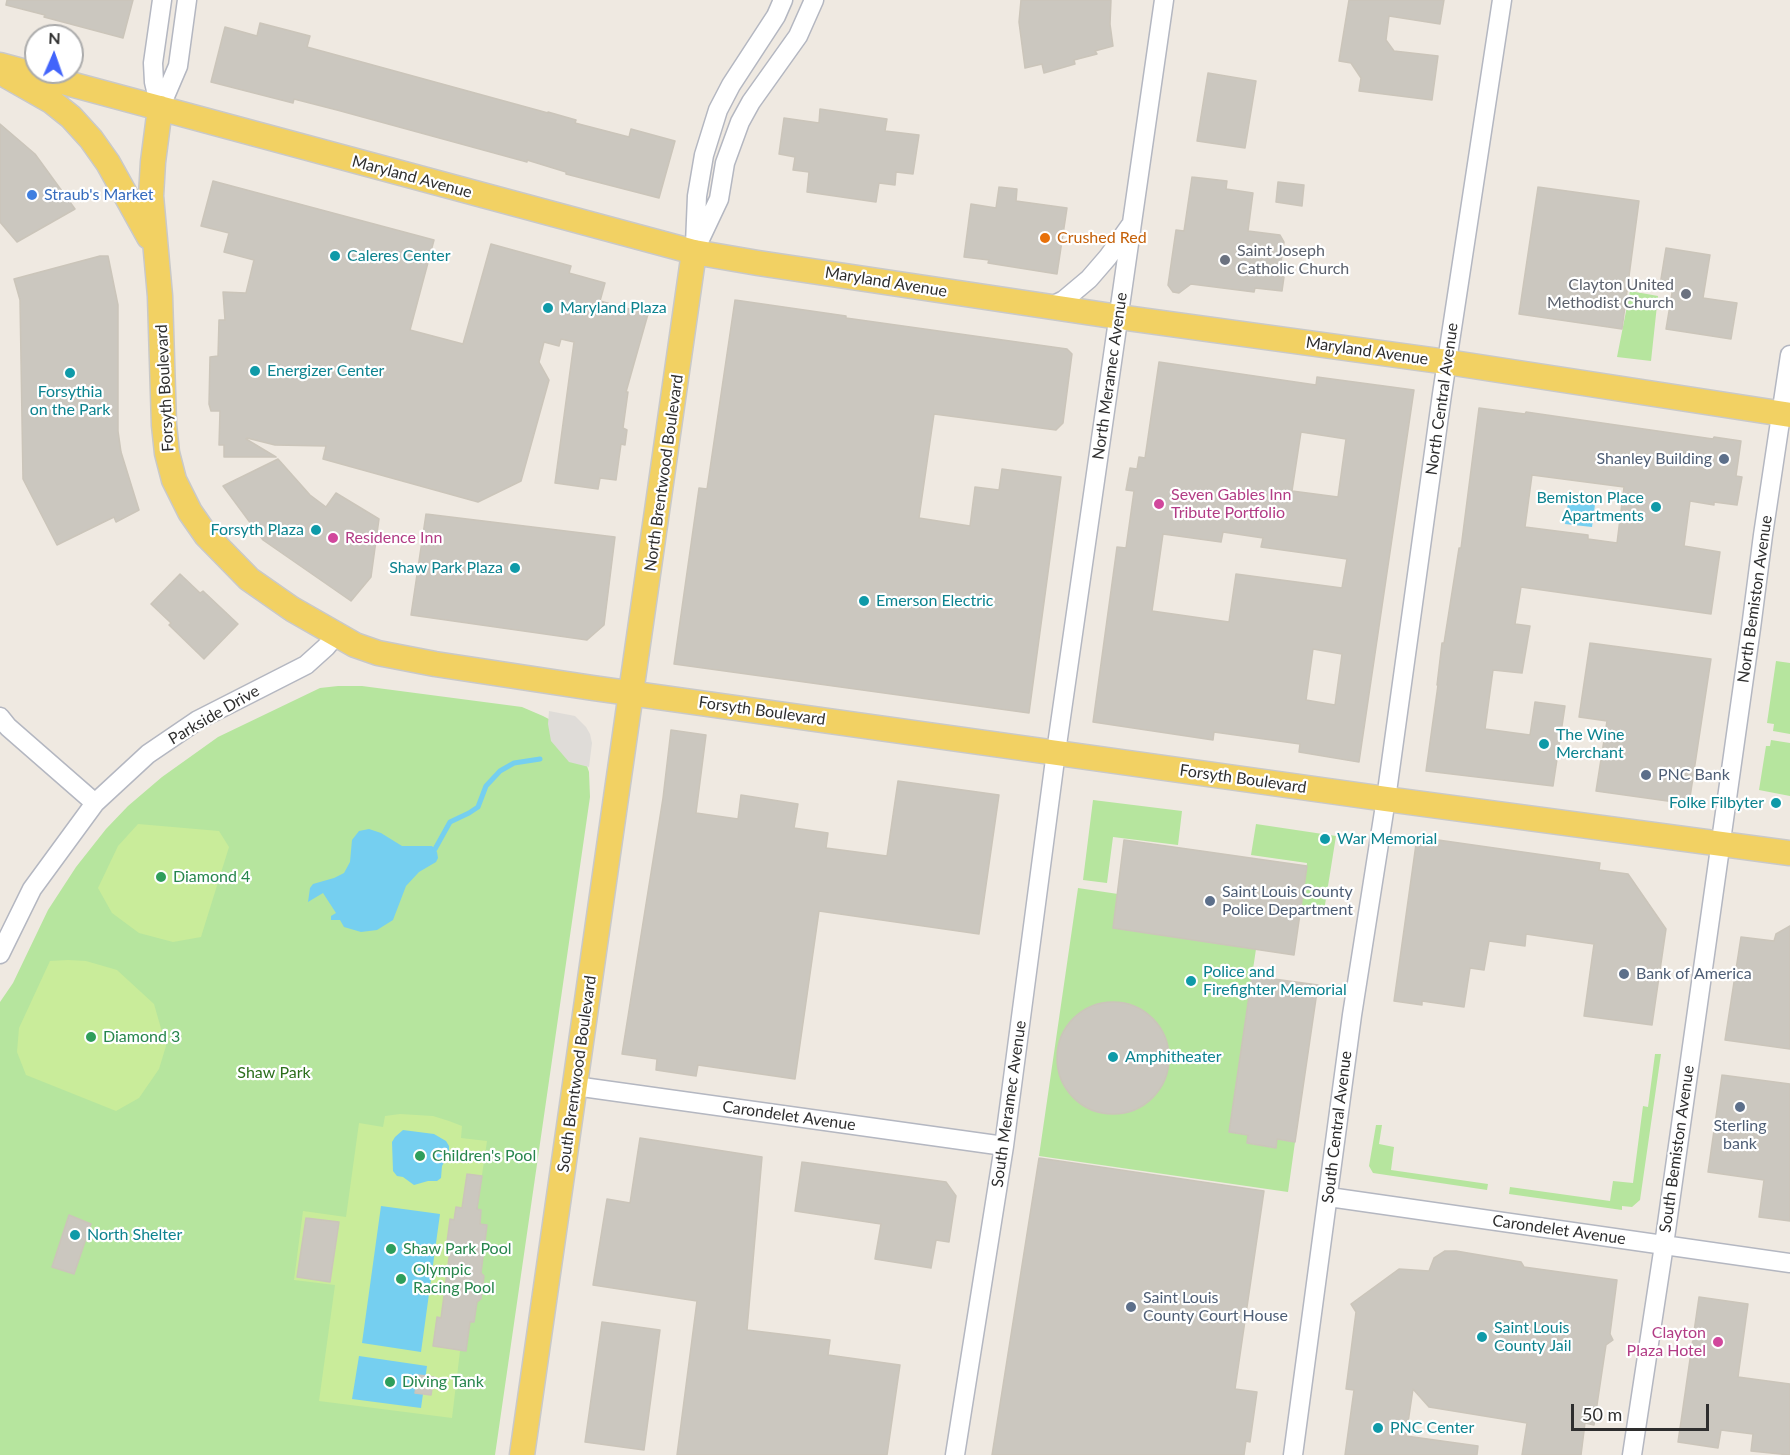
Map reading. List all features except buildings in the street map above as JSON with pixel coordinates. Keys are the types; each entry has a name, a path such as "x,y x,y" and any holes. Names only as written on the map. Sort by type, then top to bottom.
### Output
{"main road":[{"name":"Maryland Avenue","path":"0,65 694,252 1050,307 1447,362 1786,414"},
{"path":"0,71 51,101 71,117 91,139 129,198 156,253"},
{"name":"Forsyth Boulevard","path":"160,108 151,196 167,453 179,489 190,512 206,535 249,579 336,636 378,653 402,658 632,693 1386,799 1790,853"},
{"name":"North Brentwood Boulevard","path":"632,693 694,252"},
{"name":"South Brentwood Boulevard","path":"522,1455 632,693"}],"street":[{"path":"160,108 154,82 153,63 162,0"},
{"path":"160,108 178,66 187,0"},
{"name":"North Brentwood Boulevard","path":"694,252 696,196 704,155 718,110 731,85 776,16 783,0"},
{"name":"North Brentwood Boulevard","path":"694,252 719,199 724,163 740,122 751,102 798,36 814,0"},
{"name":"North Meramec Avenue","path":"1056,752 1164,0"},
{"name":"North Central Avenue","path":"1386,799 1447,362 1503,0"},
{"path":"1050,307 1064,300 1089,279 1114,250 1132,222"},
{"name":"North Bemiston Avenue","path":"1721,844 1763,535 1786,414 1790,355"},
{"name":"Parkside Drive","path":"0,954 32,890 95,803 148,754 198,720 306,665 336,636"},
{"path":"0,717 8,727 95,803"},
{"name":"South Meramec Avenue","path":"955,1455 1004,1146 1056,752"},
{"name":"South Central Avenue","path":"1293,1455 1329,1197 1331,1160 1386,799"},
{"name":"South Bemiston Avenue","path":"1632,1455 1721,844"},
{"name":"Carondelet Avenue","path":"575,1086 1004,1146"},
{"name":"Carondelet Avenue","path":"1329,1197 1790,1263"}],"green space":[{"path":"1630,291 1658,296 1651,361 1617,357"},
{"path":"1776,661 1790,663 1790,734 1773,731 1774,724 1767,723"},
{"name":"Shaw Park","path":"362,686 522,707 562,726 583,754 589,772 590,797 495,1455 0,1455 0,1002 13,983 48,910 76,867 106,829 128,806 162,777 218,737 320,688"},
{"path":"1771,740 1790,743 1790,796 1759,790 1766,746 1770,746"},
{"path":"1093,800 1182,811 1178,845 1113,837 1107,883 1083,880"},
{"name":"Diamond 4","path":"138,824 219,831 229,847 201,937 173,942 139,933 112,913 98,888 118,846"},
{"path":"1256,824 1336,836 1324,911 1301,908 1307,863 1251,855"},
{"path":"1078,888 1118,894 1256,949 1229,1132 1248,1135 1247,1143 1275,1148 1277,1139 1295,1142 1288,1192 1039,1156"},
{"name":"Diamond 3","path":"50,961 86,961 117,970 154,1004 166,1046 159,1069 139,1098 116,1111 26,1075 17,1052 19,1028"},
{"path":"1655,1054 1661,1054 1640,1200 1632,1207 1622,1206 1622,1210 1509,1194 1510,1187 1610,1201 1613,1181 1633,1183 1643,1106 1648,1107"},
{"name":"Shaw Park Pool","path":"400,1114 433,1116 462,1126 461,1138 487,1141 477,1209 481,1210 480,1224 487,1225 481,1273 484,1276 481,1299 477,1302 474,1322 470,1322 466,1351 460,1351 452,1418 319,1401 335,1285 294,1280 303,1211 346,1217 359,1123 383,1127 385,1116"},
{"path":"1376,1125 1382,1125 1379,1144 1394,1147 1391,1170 1488,1184 1487,1190 1373,1173 1369,1166"}],"shaded area":[{"path":"549,711 575,716 586,727 592,743 589,767 569,762 551,741 548,724"}],"water":[{"path":"1569,494 1596,497 1592,527 1565,524"},
{"path":"369,829 381,833 402,846 432,846 438,858 436,862 419,872 406,886 393,920 377,930 361,932 344,927 340,920 331,920 331,916 336,913 323,893 308,902 310,888 313,884 344,873 350,862 352,840 359,831"},
{"name":"Children's Pool","path":"403,1130 434,1134 446,1141 449,1153 442,1166 441,1178 437,1181 414,1185 403,1177 397,1176 393,1171 392,1142"},
{"name":"Olympic Racing Pool","path":"381,1206 440,1214 421,1352 362,1343"},
{"name":"Diving Tank","path":"359,1356 427,1366 421,1408 352,1399"}],"waterway":[{"path":"435,849 450,822 478,807 486,786 500,771 514,763 540,759"}],"place":[{"name":"Straub's Market","path":"32,195"},
{"name":"Crushed Red","path":"1045,238"},
{"name":"Caleres Center","path":"335,256"},
{"name":"Saint Joseph Catholic Church","path":"1225,260"},
{"name":"Clayton United Methodist Church","path":"1686,294"},
{"name":"Maryland Plaza","path":"548,308"},
{"name":"Energizer Center","path":"255,371"},
{"name":"Forsythia on the Park","path":"70,373"},
{"name":"Shanley Building","path":"1724,459"},
{"name":"Seven Gables Inn Tribute Portfolio","path":"1159,504"},
{"name":"Bemiston Place Apartments","path":"1656,507"},
{"name":"Forsyth Plaza","path":"316,530"},
{"name":"Residence Inn","path":"333,538"},
{"name":"Shaw Park Plaza","path":"515,568"},
{"name":"Emerson Electric","path":"864,601"},
{"name":"The Wine Merchant","path":"1544,744"},
{"name":"PNC Bank","path":"1646,775"},
{"name":"Folke Filbyter","path":"1776,803"},
{"name":"War Memorial","path":"1325,839"},
{"name":"Diamond 4","path":"161,877"},
{"name":"Saint Louis County Police Department","path":"1210,901"},
{"name":"Bank of America","path":"1624,974"},
{"name":"Police and Firefighter Memorial","path":"1191,981"},
{"name":"Diamond 3","path":"91,1037"},
{"name":"Amphitheater","path":"1113,1057"},
{"name":"Sterling bank","path":"1740,1107"},
{"name":"Children's Pool","path":"420,1156"},
{"name":"North Shelter","path":"75,1235"},
{"name":"Shaw Park Pool","path":"391,1249"},
{"name":"Olympic Racing Pool","path":"401,1279"},
{"name":"Saint Louis County Court House","path":"1131,1307"},
{"name":"Saint Louis County Jail","path":"1482,1337"},
{"name":"Clayton Plaza Hotel","path":"1718,1342"},
{"name":"Diving Tank","path":"390,1382"},
{"name":"PNC Center","path":"1378,1428"}]}
